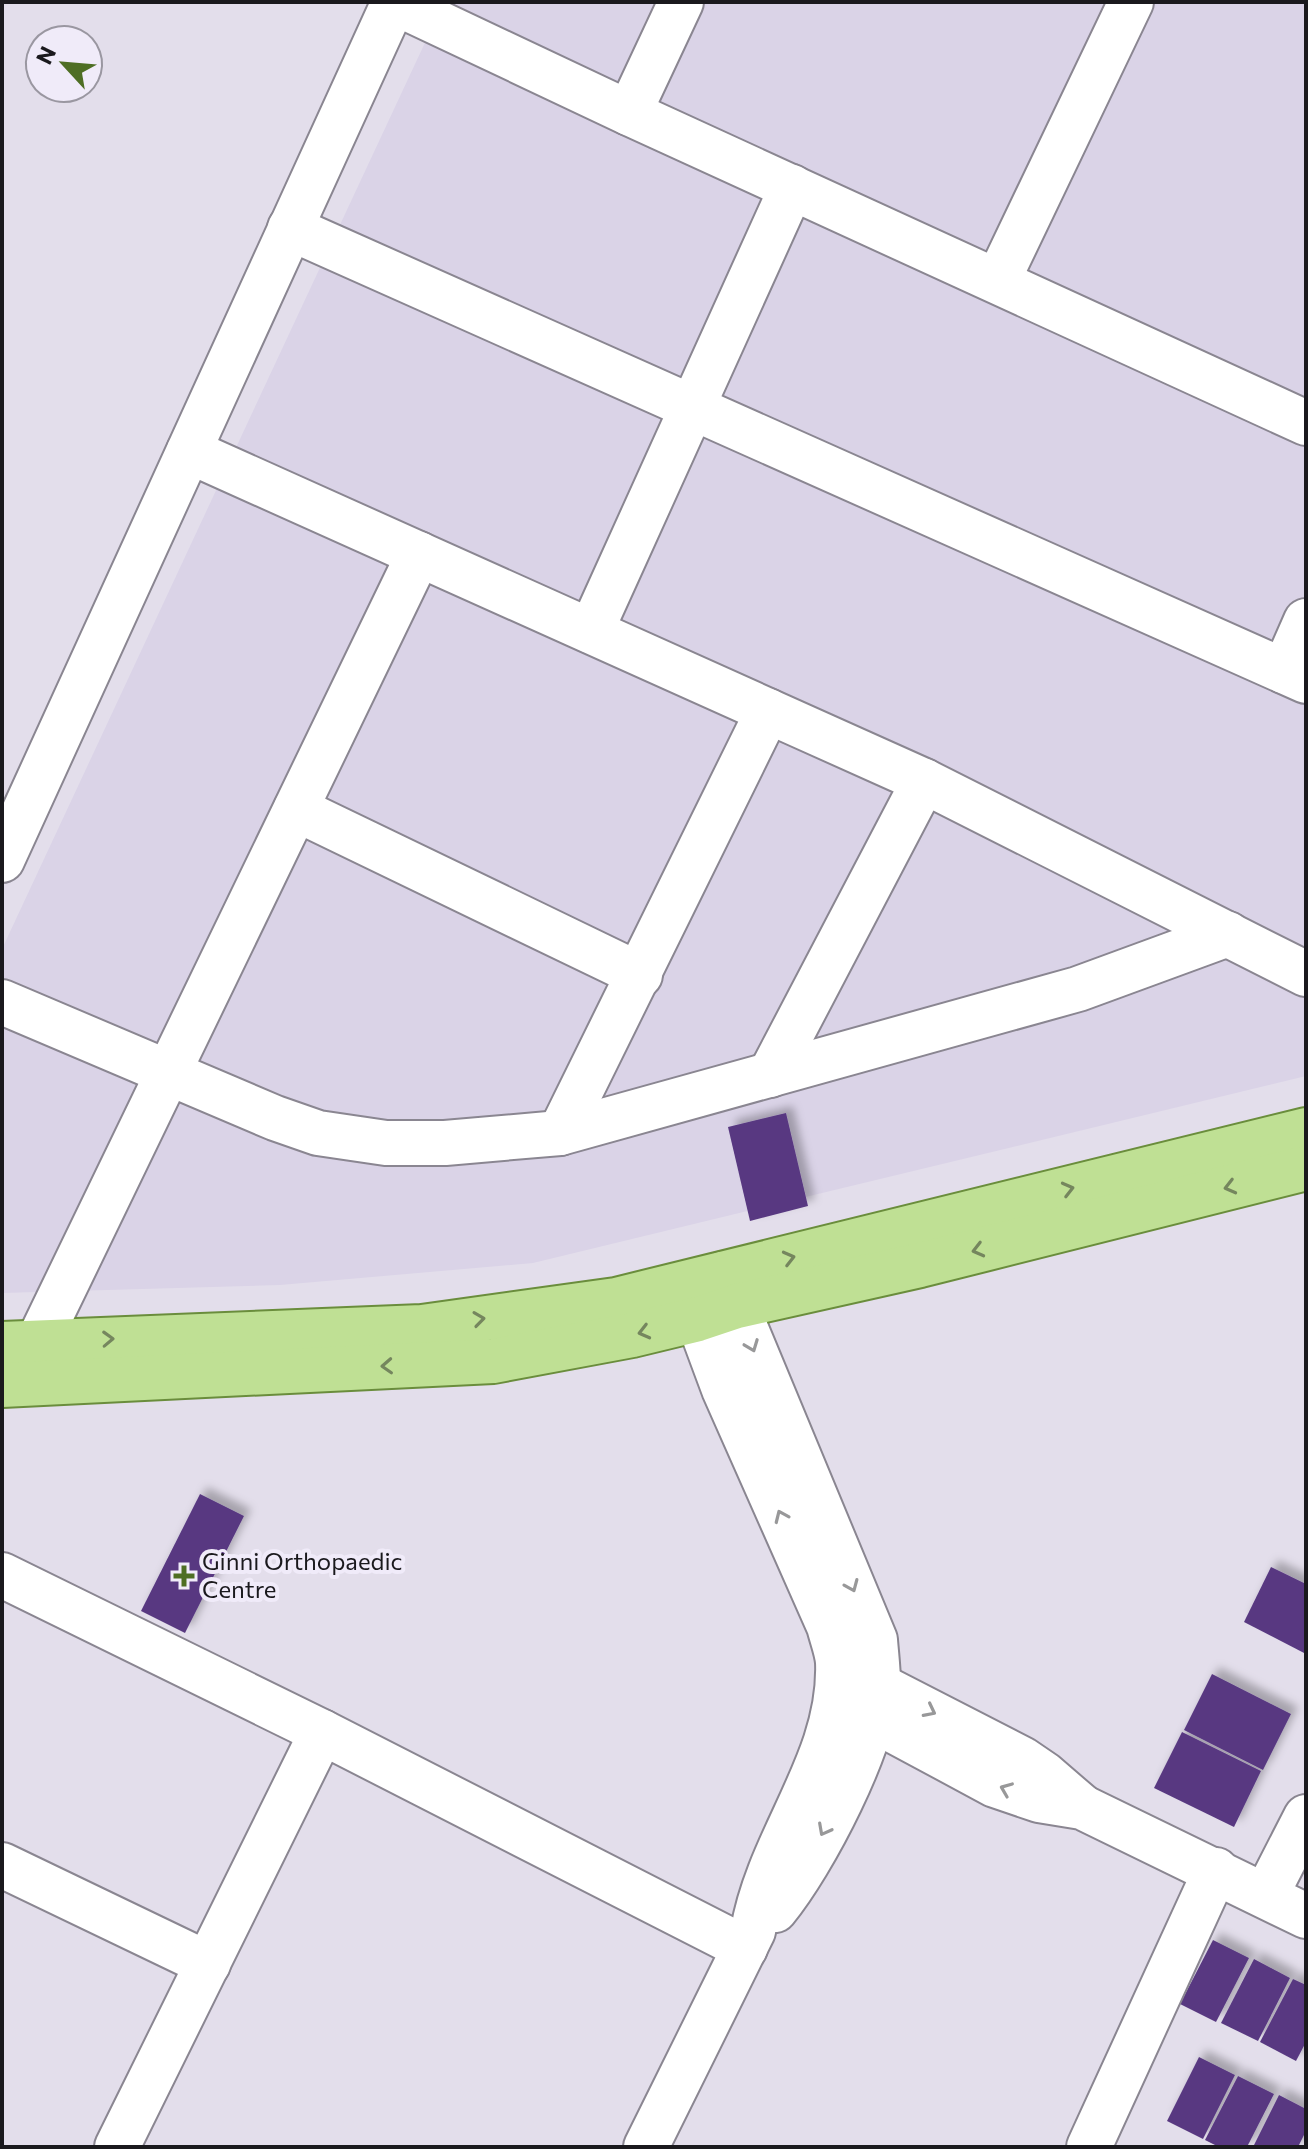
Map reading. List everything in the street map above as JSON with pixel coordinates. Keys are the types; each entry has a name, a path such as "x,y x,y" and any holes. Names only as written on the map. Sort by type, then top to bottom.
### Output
{"main road":[{"path":"2,1385 493,1361 632,1335 711,1295 1306,1130"},
{"path":"20,1343 422,1327 616,1300 711,1295 920,1265 1306,1168"}],"street":[{"path":"2,860 394,2 1306,423"},
{"path":"629,113 681,2"},
{"path":"998,280 1131,2"},
{"path":"591,631 792,187"},
{"path":"290,228 1295,676 1306,621"},
{"path":"189,451 924,781 1306,974"},
{"path":"20,1343 170,1072 419,554"},
{"path":"560,1133 768,711"},
{"path":"770,1075 924,781"},
{"path":"296,809 640,975"},
{"path":"2,1002 275,1118 318,1133 401,1143 445,1143 560,1133 1078,989 1228,934"},
{"path":"646,2147 749,1939 758,1901 828,1740 856,1690 875,1640 764,1377 711,1295"},
{"path":"2,1575 749,1939"},
{"path":"856,1690 1022,1759 1082,1807 1306,1916"},
{"path":"117,2147 322,1732"},
{"path":"1266,1895 1306,1817"},
{"path":"2,1865 208,1964"},
{"path":"1096,2145 1216,1870"}],"shaded area":[{"path":"444,2 1306,2 1306,1076 533,1263 280,1285 2,1293 2,949"}],"building":[{"path":"786,1113 808,1206 750,1221 728,1127"},
{"path":"200,1494 244,1516 185,1633 141,1611"},
{"path":"1271,1567 1306,1584 1306,1654 1244,1622"},
{"path":"1212,1674 1291,1714 1263,1770 1184,1730"},
{"path":"1182,1732 1261,1771 1234,1827 1154,1788"},
{"path":"1213,1940 1249,1958 1216,2022 1180,2004"},
{"path":"1254,1959 1290,1978 1258,2041 1221,2023"},
{"path":"1293,1979 1306,1985 1306,2042 1296,2061 1260,2042"},
{"path":"1199,2057 1235,2075 1203,2139 1167,2121"},
{"path":"1238,2076 1274,2094 1247,2147 1219,2147 1205,2140"},
{"path":"1279,2095 1306,2109 1306,2131 1298,2147 1253,2147"}],"place":[{"name":"Ginni Orthopaedic Centre","path":"184,1576"}]}
